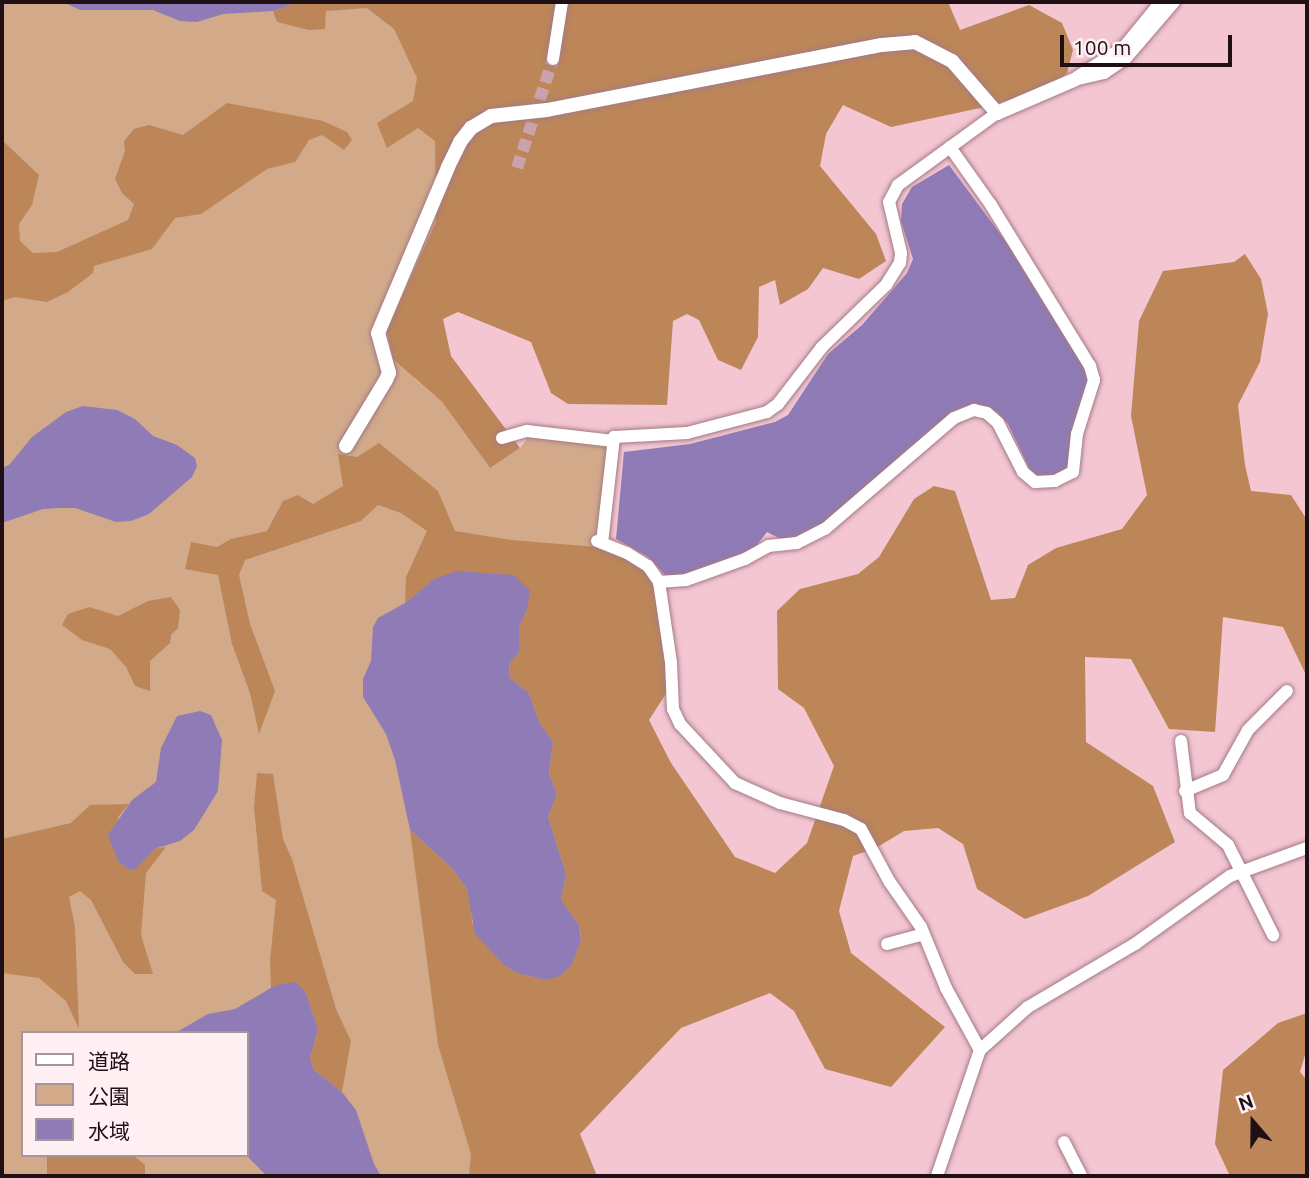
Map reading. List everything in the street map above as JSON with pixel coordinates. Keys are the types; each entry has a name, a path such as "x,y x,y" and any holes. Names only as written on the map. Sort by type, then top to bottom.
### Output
{"street":[{"path":"553,59 562,2"},
{"path":"1074,80 1124,47 1161,2"},
{"path":"980,1050 951,1000 924,934 889,881 861,829 844,820 780,803 735,783 680,724 673,709 671,662 659,582 648,566 628,552 600,542 613,441 614,437 687,433 767,412 778,404 821,347 886,285 900,263 901,253 889,202 898,185 997,113 1074,80 1104,73 1125,59 1174,2"},
{"path":"346,446 389,373 378,333 448,167 460,142 471,128 491,116 547,110 882,45 915,42 952,61 997,113"},
{"path":"659,582 687,580 745,559 762,548 797,543 825,529 954,418 974,410 987,413 998,423 1023,472 1035,482 1055,481 1073,472 1077,434 1094,380 1090,366 1004,224 950,147"},
{"path":"502,438 527,430 613,441"},
{"path":"1185,791 1223,775 1248,730 1287,691"},
{"path":"1181,741 1185,791 1190,813 1223,839 1273,935"},
{"path":"937,1176 980,1050 1028,1007 1135,944 1202,895 1241,872 1307,848"},
{"path":"887,944 924,934"},
{"path":"1064,1142 1081,1176"}],"green space":[{"path":"2,2 408,2 455,89 414,378 442,402 490,468 520,448 530,435 607,447 579,925 486,1176 2,1176"}],"shaded area":[{"path":"298,2 948,2 960,30 1029,5 1062,23 1073,50 1067,73 1048,89 985,107 891,127 843,105 826,134 820,166 876,234 886,261 859,279 823,268 808,289 780,305 775,280 759,287 758,337 741,370 718,360 699,320 687,314 673,321 667,405 568,404 551,393 531,342 458,312 443,319 451,356 520,448 490,468 442,402 393,359 387,330 436,222 435,141 418,128 387,148 377,123 413,101 417,78 394,29 367,8 326,11 325,29 309,30 277,22 273,11"},
{"path":"227,103 323,121 347,132 352,140 344,150 322,135 309,140 295,162 267,169 201,214 175,218 152,249 94,266 93,273 68,292 47,302 15,297 2,301 2,140 39,175 32,205 19,224 20,241 33,253 57,252 128,220 134,204 122,193 115,179 125,151 124,141 134,129 149,125 183,135"},
{"path":"1245,254 1261,279 1268,314 1260,362 1238,405 1245,465 1251,491 1291,495 1307,520 1307,677 1283,627 1223,617 1215,732 1169,729 1131,659 1085,657 1086,742 1153,786 1175,842 1088,896 1025,919 977,889 963,844 938,828 904,831 876,848 853,856 839,911 851,953 945,1027 891,1087 825,1069 794,1011 770,993 681,1028 580,1134 597,1176 469,1176 471,1154 438,1045 410,830 451,867 467,889 471,901 472,923 517,973 544,980 581,940 579,925 561,900 566,874 548,817 557,794 549,774 553,742 539,722 529,693 510,678 509,664 519,652 519,627 527,609 434,579 405,603 406,577 427,531 401,513 378,505 361,521 245,560 239,575 250,624 275,691 259,734 250,693 232,644 218,575 185,569 191,542 217,547 231,539 267,531 283,501 298,495 313,504 343,486 338,454 357,457 379,443 438,491 455,531 511,540 597,547 614,552 648,571 656,584 669,689 649,720 671,763 735,857 775,873 807,843 834,766 804,708 778,689 777,611 800,589 858,574 879,557 914,499 934,486 955,491 991,600 1015,598 1028,565 1056,548 1122,529 1147,495 1131,416 1139,321 1163,271 1234,262"},
{"path":"171,597 180,610 178,628 171,635 170,643 150,661 150,691 135,686 126,667 110,649 82,640 62,625 68,614 89,607 118,616 148,601"},
{"path":"257,773 273,774 283,839 292,859 336,1009 351,1041 342,1092 314,1070 310,1058 318,1029 306,993 276,985 271,988 270,961 276,900 262,891 254,807"},
{"path":"129,804 118,817 118,861 129,870 137,867 154,849 166,847 146,873 141,935 153,974 135,974 123,962 91,900 80,891 69,897 75,927 79,1029 66,1001 39,978 2,973 2,839 71,823 90,805"},
{"path":"1307,1013 1307,1048 1300,1072 1307,1080 1307,1176 1230,1176 1215,1144 1223,1070 1278,1023"},
{"path":"47,1157 135,1157 145,1165 145,1176 47,1176"}],"water":[{"path":"63,2 298,2 273,11 223,14 197,22 180,21 153,10 80,10"},
{"path":"949,165 1030,274 1094,380 1071,462 1065,473 1048,479 1032,474 1008,424 997,412 977,406 809,537 783,540 767,532 752,551 688,574 666,576 648,557 616,539 624,452 690,444 775,422 788,415 828,354 862,325 907,273 913,259 901,221 902,204 912,187"},
{"path":"83,406 117,410 135,419 153,436 177,445 195,458 197,466 192,477 149,514 131,521 116,522 75,508 58,508 43,509 2,523 2,468 9,465 32,437 66,412"},
{"path":"457,571 514,575 530,591 527,609 519,627 519,652 509,664 510,678 529,693 539,722 553,742 549,774 557,794 548,817 566,874 561,900 579,925 581,940 572,964 560,976 544,980 517,973 503,964 475,934 467,889 451,867 410,830 395,760 386,734 363,697 363,679 371,661 373,627 378,618 405,603 434,579"},
{"path":"200,711 211,715 222,740 218,791 194,830 180,841 154,849 137,868 129,870 118,861 108,835 132,800 156,782 161,748 177,716"},
{"path":"296,982 306,993 318,1029 310,1058 314,1070 342,1092 356,1110 374,1164 381,1176 267,1176 248,1157 248,1031 178,1031 208,1014 235,1009 276,985"}],"tunnel":[{"path":"517,168 553,59"}]}
